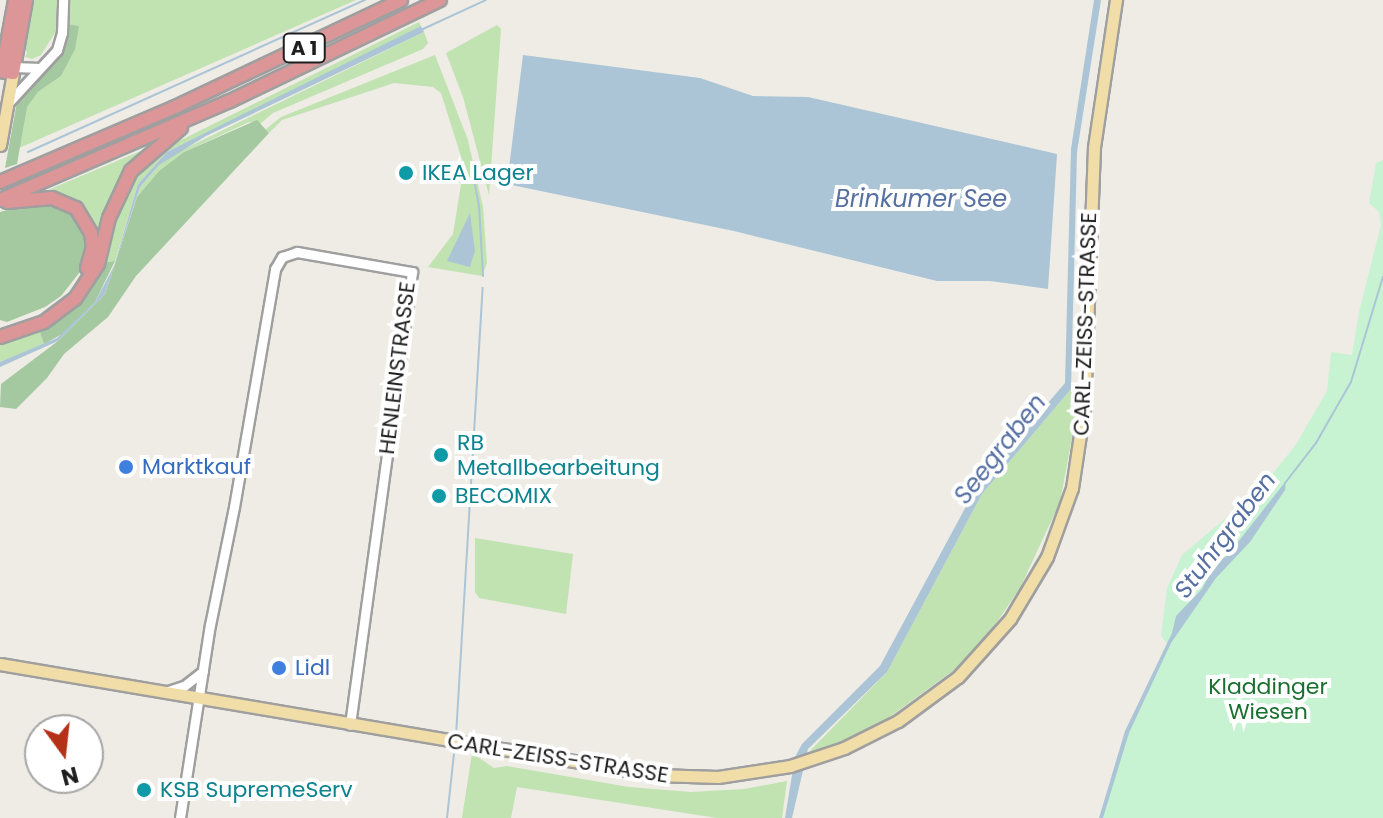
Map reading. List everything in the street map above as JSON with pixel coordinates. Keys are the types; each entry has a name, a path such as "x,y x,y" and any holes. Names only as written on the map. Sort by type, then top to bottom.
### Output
{"highway":[{"path":"5,71 15,0"},
{"path":"5,71 26,0"},
{"name":"A 1","path":"0,182 175,107 401,0"},
{"name":"A 1","path":"0,201 196,115 440,0"},
{"path":"0,43 10,28"},
{"path":"0,332 44,322 75,299 98,264 109,218 131,171 196,115"},
{"path":"0,201 43,198 65,201 83,215 92,240 88,267 72,291 49,311 0,332"}],"main road":[{"name":"CARL-ZEISS-STRASSE","path":"0,664 656,775 737,775 790,766 887,728 958,677 1020,605 1053,544 1072,488 1081,442 1086,375 1092,167 1116,0"},
{"path":"0,145 8,103 5,71"}],"street":[{"path":"8,103 53,56 59,43 63,0"},
{"path":"5,71 37,70"},
{"name":"HENLEINSTRASSE","path":"180,818 203,671 275,269 282,257 297,252 412,272 350,725"},
{"path":"165,692 184,686 203,671"}],"green space":[{"path":"30,0 58,0 56,31 41,55 32,59 25,57 27,53 23,41"},
{"path":"69,0 356,0 19,148 26,107 38,92 61,76 79,26 68,24"},
{"path":"419,22 421,26 330,74 167,152 138,184 115,261 102,263 128,185 165,148"},
{"path":"68,24 79,26 75,49 61,76 38,92 27,107 17,164 5,168 17,102 23,89 56,61 65,46"},
{"path":"497,25 501,29 489,195 463,97 446,53"},
{"path":"424,32 428,43 423,49 273,113 260,124 249,122 184,152 159,171 137,197 140,187 159,165 174,154"},
{"path":"435,55 468,140 483,207 487,263 482,276 428,267 453,234 464,166 441,93 433,87 394,83 282,120 269,133 266,129 281,117"},
{"path":"257,120 269,133 136,276 108,317 64,354 47,378 16,409 0,407 1,384 58,341 105,294 137,197 159,171 184,152"},
{"path":"143,150 117,184 99,247 91,217 79,204 41,193"},
{"name":"Kladdinger Wiesen","path":"1383,160 1383,818 1100,818 1126,732 1167,644 1161,636 1167,588 1182,555 1259,490 1295,446 1327,391 1331,352 1352,355 1359,312 1381,225 1379,212 1369,203 1376,163"},
{"path":"34,202 54,202 77,214 89,238 83,268 61,296 45,307 7,322 0,320 0,212"},
{"path":"115,261 95,302 64,333 44,344 39,329 78,301 102,263"},
{"path":"39,329 44,344 0,362 0,342"},
{"path":"1071,389 1079,400 1060,502 1020,588 986,638 954,670 888,718 842,744 805,756 887,672 982,494"},
{"path":"475,538 573,554 566,614 479,598 475,592"},
{"path":"472,753 494,768 507,766 629,787 691,792 744,789 787,781 782,818 717,818 517,787 511,818 462,818"}],"water":[{"path":"1094,0 1101,0 1077,152 1071,389 982,494 887,672 808,749 792,818 785,818 795,757 802,744 880,666 977,486 1065,383 1071,149"},
{"path":"421,26 424,32 206,136 159,165 140,187 105,294 58,341 0,367 0,362 57,338 95,302 114,266 138,184 167,152"},
{"name":"Brinkumer See","path":"523,55 700,78 753,96 808,97 1057,154 1048,289 990,281 937,281 734,231 507,184"},
{"path":"470,213 475,251 470,267 447,261"},
{"path":"1286,481 1285,490 1250,542 1216,578 1171,643 1129,733 1103,818 1099,818 1125,731 1172,633 1176,616 1202,589 1215,563 1227,556"}],"waterway":[{"path":"28,152 365,0"},
{"path":"423,29 486,0"},
{"path":"474,180 479,206 483,276"},
{"name":"Stuhrgraben","path":"1285,483 1316,443 1351,382 1383,277"},
{"path":"456,736 483,288"},
{"path":"447,818 454,754"}],"place":[{"name":"IKEA Lager","path":"406,173"},
{"name":"RB Metallbearbeitung","path":"441,455"},
{"name":"Marktkauf","path":"126,467"},
{"name":"BECOMIX","path":"439,496"},
{"name":"Lidl","path":"279,668"},
{"name":"KSB SupremeServ","path":"144,790"}],"water label":[{"name":"Seegraben","path":"1000,449"}]}
